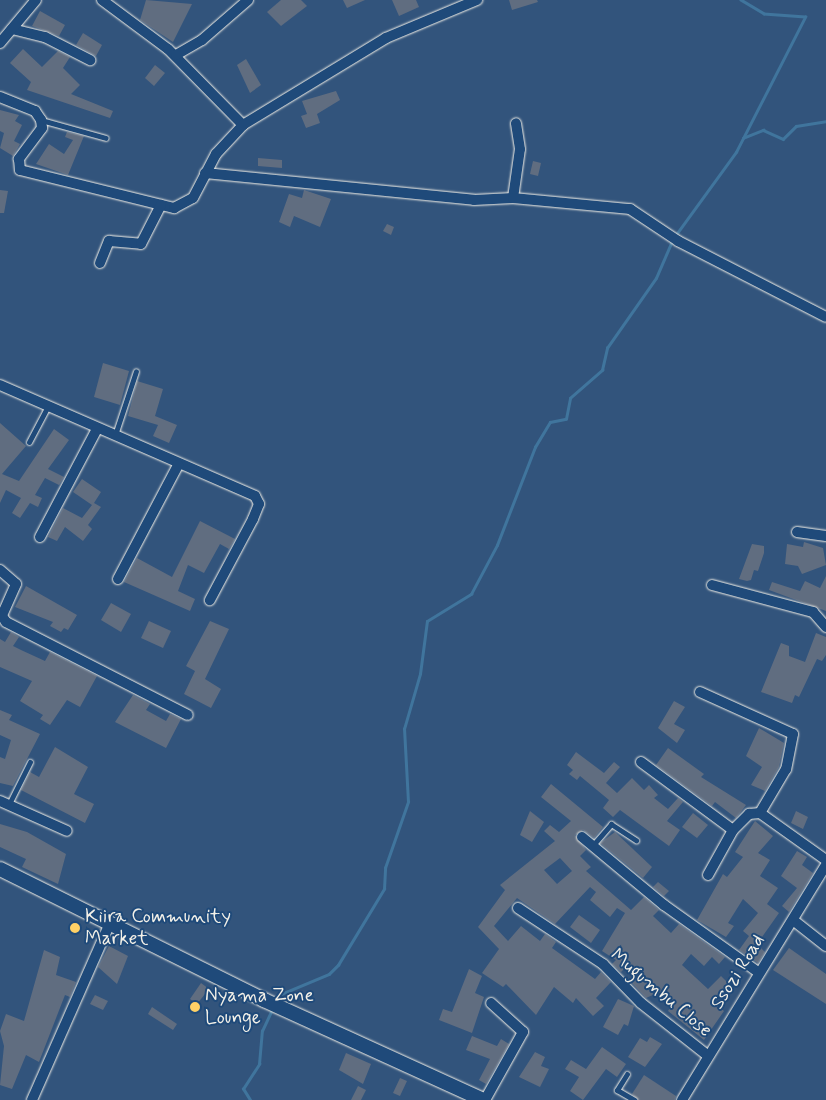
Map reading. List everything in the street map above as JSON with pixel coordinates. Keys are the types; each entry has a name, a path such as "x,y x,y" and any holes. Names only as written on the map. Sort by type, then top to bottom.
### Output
{"main road":[{"path":"0,869 484,1100"}],"street":[{"path":"0,43 36,0"},
{"path":"102,0 176,56 243,125"},
{"path":"176,56 202,40 248,0"},
{"path":"0,97 35,111 41,120 42,128 19,159 20,170 174,208 190,201 205,172 243,125 386,38 477,0"},
{"path":"12,29 45,37 90,60"},
{"path":"513,198 520,149 516,123"},
{"path":"205,172 474,200 513,198 630,210 678,241 826,317"},
{"path":"100,263 109,241 141,244 161,205"},
{"path":"0,385 178,464 244,490 259,504 210,600"},
{"path":"40,536 97,429"},
{"path":"118,579 178,464"},
{"path":"797,532 826,536"},
{"path":"0,570 16,584 2,616 6,622 188,715"},
{"path":"712,586 813,612 826,627"},
{"path":"700,692 793,734 786,769 760,813"},
{"path":"641,762 733,830"},
{"path":"4,803 67,831"},
{"path":"708,875 733,830 749,814 760,813 826,860"},
{"path":"582,837 664,905 758,972"},
{"name":"Ssozi Road","path":"682,1100 707,1055 826,865"},
{"name":"Mugumbu Close","path":"518,908 602,964 641,1003 707,1055"},
{"path":"793,920 826,946"},
{"path":"32,1100 110,923"},
{"path":"484,1100 523,1032 491,1003"}],"lane":[{"path":"41,120 106,138"},
{"path":"115,436 136,371"},
{"path":"29,442 48,406"},
{"path":"4,803 30,762"},
{"path":"593,845 611,824 636,840"},
{"path":"627,1074 617,1090 634,1100"}],"building":[{"path":"146,0 192,4 173,42 140,20"},
{"path":"281,0 301,0 307,6 281,26 267,12"},
{"path":"343,0 365,0 347,8"},
{"path":"392,0 416,0 419,7 399,16"},
{"path":"509,0 537,0 538,2 512,10"},
{"path":"40,11 65,25 59,36 32,26"},
{"path":"83,33 102,45 96,56 76,45"},
{"path":"23,49 42,67 58,51 70,57 63,68 80,85 71,94 113,111 110,118 27,90 31,82 10,63"},
{"path":"246,59 261,85 250,93 237,65"},
{"path":"155,65 165,73 154,86 145,78"},
{"path":"336,91 340,100 317,114 320,123 306,128 301,116 307,114 302,101"},
{"path":"0,110 19,115 15,121 22,125 14,141 20,144 13,156 0,148 4,133 0,131"},
{"path":"67,132 84,136 68,175 36,164 49,144 64,154 73,140 65,137"},
{"path":"258,158 282,160 282,168 258,166"},
{"path":"533,161 541,163 538,176 530,174"},
{"path":"0,190 8,191 4,213 0,213"},
{"path":"304,190 331,199 320,227 294,216 290,227 279,222 289,194 302,198"},
{"path":"387,224 394,227 391,235 383,231"},
{"path":"103,363 129,371 120,405 94,397"},
{"path":"137,381 163,389 155,416 177,425 169,443 153,436 158,425 128,416"},
{"path":"0,423 26,446 2,474 19,481 54,429 69,440 48,469 64,477 59,485 45,478 35,495 42,498 38,507 30,503 20,518 12,513 21,498 6,490 0,503"},
{"path":"82,479 101,492 94,503 101,507 88,525 92,529 83,541 65,527 57,541 48,537 63,508 82,518 92,505 73,492"},
{"path":"200,521 235,539 229,549 220,544 204,573 188,565 178,591 195,599 190,611 124,582 137,558 172,577"},
{"path":"804,542 823,548 826,565 802,574 798,566 785,564 787,544 803,547"},
{"path":"752,544 764,546 764,553 758,571 754,570 751,580 739,579"},
{"path":"826,576 826,611 769,590 772,582 800,591 805,581 820,588"},
{"path":"26,586 77,615 68,630 64,628 61,632 50,626 53,622 15,607"},
{"path":"111,603 131,614 121,632 101,620"},
{"path":"149,621 171,631 163,648 141,638"},
{"path":"210,621 229,629 205,679 221,689 211,708 184,694 195,671 186,666"},
{"path":"11,632 19,637 13,646 45,661 50,652 97,676 80,707 67,700 50,725 40,719 43,715 20,701 32,681 0,667 0,639 5,642"},
{"path":"816,633 826,637 826,655 822,661 817,659 799,697 795,695 792,703 761,692 781,643 789,646 789,656 805,662"},
{"path":"133,695 150,704 146,710 166,721 170,714 181,719 166,748 115,722"},
{"path":"674,701 685,707 674,724 685,730 677,743 658,728"},
{"path":"0,710 12,715 9,720 40,734 13,786 0,783 0,757 5,759 11,740 0,735"},
{"path":"759,728 784,743 779,767 765,791 751,785 762,767 746,756"},
{"path":"55,747 88,767 74,794 94,804 85,823 21,790 30,772 39,777"},
{"path":"668,748 704,774 701,777 746,805 736,818 715,802 712,806 656,765"},
{"path":"576,752 604,773 614,762 620,767 606,783 617,793 632,778 644,790 649,785 658,795 654,798 668,809 678,798 683,802 667,821 680,830 669,846 620,810 613,817 603,808 609,800 580,776 577,780 569,774 573,770 567,765"},
{"path":"551,784 603,827 594,838 583,830 575,835 586,850 580,856 591,867 586,871 631,910 644,897 659,910 653,916 671,933 679,924 725,957 719,964 712,957 704,966 691,954 682,965 708,989 721,976 729,984 712,1001 724,1011 704,1040 668,1011 671,1006 655,994 646,998 632,983 638,975 626,967 621,972 612,964 616,960 602,951 625,913 617,908 610,917 590,900 596,892 590,887 555,924 517,898 494,926 508,941 521,926 540,941 545,934 556,942 552,948 595,979 601,972 611,982 596,998 604,1006 593,1016 576,998 573,1003 554,987 536,1015 506,984 503,987 482,973 499,949 478,927 505,890 500,885 555,841 544,831 550,825 559,832 571,821 541,797","holes":["560,858 572,871 557,884 544,870"]},
{"path":"530,811 544,822 532,842 520,835"},
{"path":"796,811 808,817 803,829 791,823"},
{"path":"693,813 708,825 697,838 682,827"},
{"path":"755,821 773,836 758,853 770,860 760,876 778,888 767,904 779,913 757,944 765,952 758,963 739,950 749,936 743,931 758,913 743,899 728,923 734,926 726,937 697,920 723,874 727,877 743,857 735,852"},
{"path":"0,824 27,832 66,854 58,884 22,867 26,859 0,847"},
{"path":"615,832 652,867 643,878 600,843"},
{"path":"797,851 807,857 802,865 813,873 789,912 782,906 797,888 781,876"},
{"path":"658,882 669,891 664,896 653,887"},
{"path":"579,915 600,930 591,943 570,927"},
{"path":"109,946 128,956 117,984 98,967"},
{"path":"789,948 826,974 826,1004 773,970"},
{"path":"44,950 60,957 56,975 76,982 70,997 65,995 39,1062 26,1055 12,1089 0,1085 4,1046 0,1031 6,1014 24,1021"},
{"path":"469,969 482,976 475,993 484,997 472,1033 439,1020 443,1009 452,1012"},
{"path":"201,983 209,989 197,1004 190,999"},
{"path":"95,995 108,1001 103,1010 90,1004"},
{"path":"618,999 634,1006 628,1026 624,1024 618,1035 603,1027"},
{"path":"152,1007 177,1024 173,1030 148,1014"},
{"path":"472,1036 497,1046 501,1039 509,1044 486,1084 479,1080 490,1059 466,1050"},
{"path":"650,1037 662,1044 645,1067 628,1057 640,1038 647,1042"},
{"path":"602,1047 626,1064 617,1077 606,1069 583,1100 570,1091 579,1077 565,1069 571,1060 586,1069"},
{"path":"535,1052 545,1057 541,1066 549,1069 540,1087 519,1077"},
{"path":"346,1053 371,1064 363,1084 339,1070"},
{"path":"644,1075 676,1096 675,1100 638,1100 632,1094"},
{"path":"400,1078 407,1081 400,1096 393,1093"},
{"path":"358,1086 366,1090 361,1100 351,1100"}],"waterway":[{"path":"675,236 736,152 805,17 764,14 741,0"},
{"path":"743,138 763,130 783,139 796,126 826,121"},
{"path":"279,995 329,974 338,965 384,889 385,868 408,802 404,729 420,674 427,621 471,594 497,545 535,447 550,422 566,419 570,398 602,370 607,348 656,278 672,241"},
{"path":"250,1100 243,1089 259,1064 262,1031 271,1012"}],"place":[{"name":"Kiira Community Market","path":"75,928"},
{"name":"Nyama Zone Lounge","path":"195,1007"}]}
